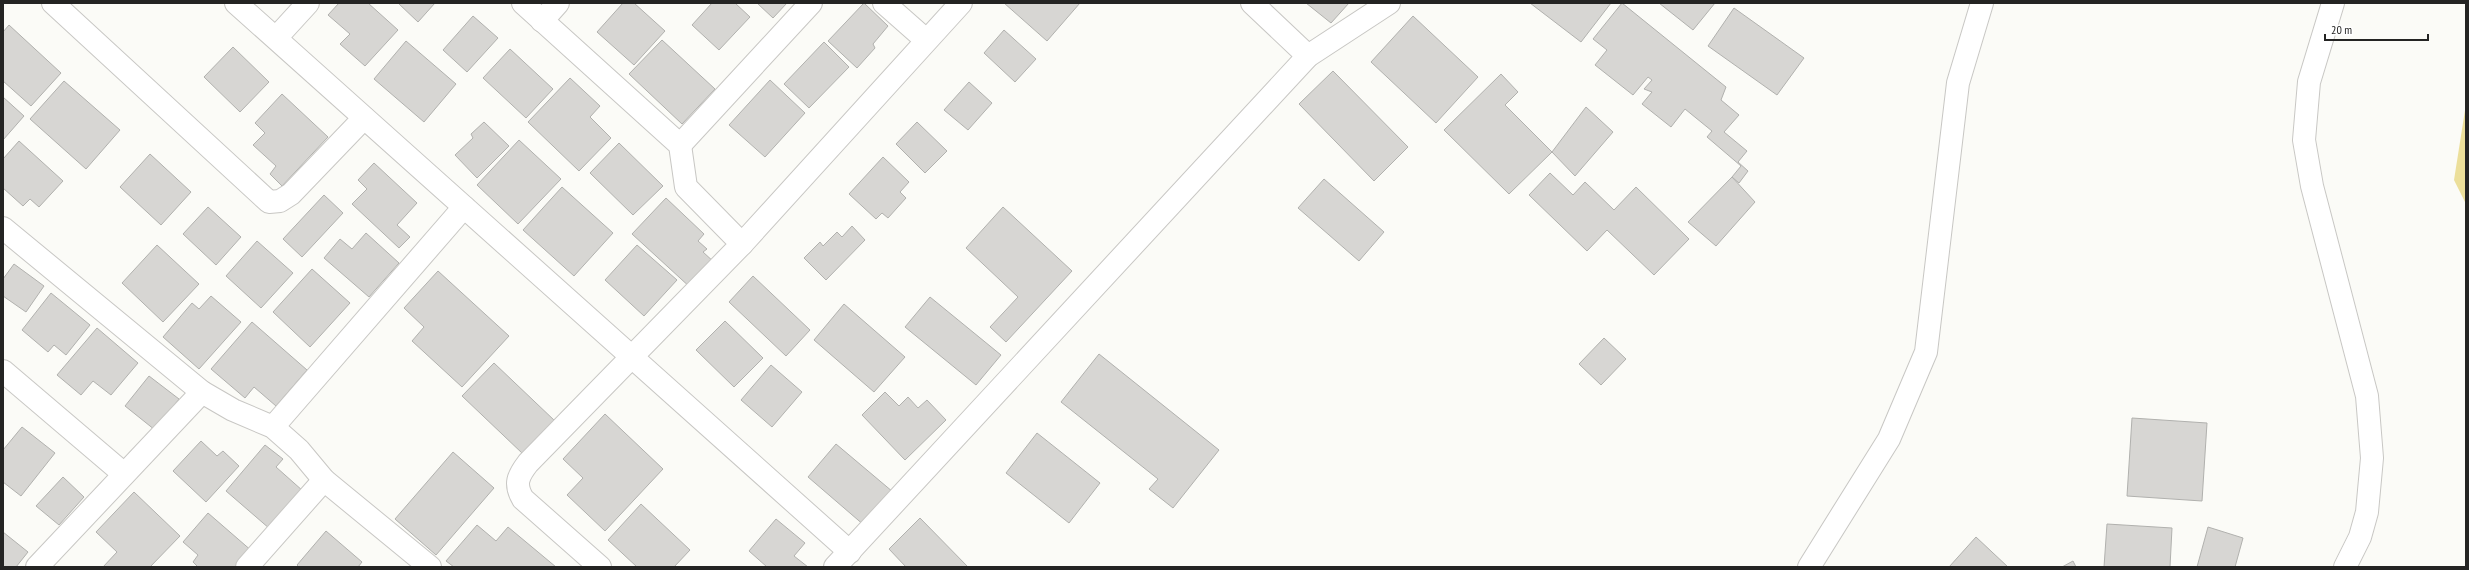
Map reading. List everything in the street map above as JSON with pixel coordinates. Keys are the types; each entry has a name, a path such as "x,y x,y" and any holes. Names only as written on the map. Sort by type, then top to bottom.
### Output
{"street":[{"path":"53,3 269,202 280,201 291,194 364,118"},
{"path":"236,3 632,358 842,560 1308,56 1388,3"},
{"path":"276,38 308,3"},
{"path":"523,3 680,145 686,187 742,244"},
{"path":"542,21 558,3"},
{"path":"680,145 811,3"},
{"path":"884,3 926,40"},
{"path":"600,567 530,506 518,491 518,477 528,463 742,244 961,3"},
{"path":"1252,3 1308,56"},
{"path":"1809,567 1889,439 1926,352 1958,83 1982,3"},
{"path":"2333,3 2309,82 2304,140 2312,186 2367,396 2372,458 2368,506 2360,538 2345,567"},
{"path":"273,426 464,208"},
{"path":"3,228 202,392 233,410 273,426 299,450 324,480 430,567"},
{"path":"3,371 124,474"},
{"path":"37,567 202,392"},
{"path":"247,567 324,480"}],"shaded area":[{"path":"2466,104 2466,204 2454,180"}],"building":[{"path":"339,3 368,3 398,30 365,66 340,44 350,34 328,15"},
{"path":"398,3 435,3 418,22"},
{"path":"623,3 634,3 665,31 634,65 597,32"},
{"path":"712,3 735,3 750,17 719,50 692,25"},
{"path":"757,3 787,3 773,18"},
{"path":"864,3 888,26 873,44 875,48 857,68 828,41"},
{"path":"1004,3 1080,3 1047,41"},
{"path":"1306,3 1349,3 1331,23"},
{"path":"1530,3 1611,3 1581,42"},
{"path":"1622,3 1726,87 1721,100 1739,115 1724,132 1747,151 1738,162 1748,171 1739,183 1732,177 1741,166 1707,137 1712,131 1685,109 1671,127 1642,104 1652,92 1644,89 1652,80 1648,77 1633,95 1595,65 1607,50 1593,39"},
{"path":"1659,3 1715,3 1693,30"},
{"path":"1734,8 1804,58 1777,95 1708,46"},
{"path":"473,16 498,38 467,72 443,50"},
{"path":"1413,16 1478,77 1436,123 1371,62"},
{"path":"9,25 61,73 31,106 3,81 3,32"},
{"path":"1004,30 1036,59 1015,82 984,53"},
{"path":"662,40 715,89 682,124 629,74"},
{"path":"406,41 456,84 424,122 374,79"},
{"path":"824,42 849,67 809,108 784,84"},
{"path":"233,47 269,82 240,112 204,77"},
{"path":"510,49 553,89 526,118 483,78"},
{"path":"1333,71 1408,147 1374,181 1299,104"},
{"path":"1501,74 1518,92 1505,105 1552,152 1509,194 1444,130"},
{"path":"570,78 600,106 590,117 611,138 579,171 528,122"},
{"path":"770,80 805,113 765,157 729,125"},
{"path":"64,81 120,130 86,169 30,119"},
{"path":"969,82 992,103 968,130 944,110"},
{"path":"282,94 328,137 282,186 270,174 276,166 253,145 265,133 255,123"},
{"path":"3,97 24,116 3,140"},
{"path":"1586,107 1613,132 1575,176 1552,152"},
{"path":"484,122 509,146 477,178 455,155 473,138 471,134"},
{"path":"917,122 947,151 925,173 896,144"},
{"path":"519,140 561,179 518,224 477,185"},
{"path":"19,141 63,181 39,207 30,199 23,206 3,188 3,159"},
{"path":"619,143 663,186 633,215 590,173"},
{"path":"150,154 191,192 161,225 120,187"},
{"path":"883,157 909,182 900,192 906,198 888,218 882,213 876,219 849,194"},
{"path":"374,163 417,203 397,225 410,237 399,248 352,204 367,189 358,180"},
{"path":"1550,173 1573,195 1585,182 1614,210 1636,187 1689,239 1654,275 1607,230 1587,251 1529,195"},
{"path":"1732,177 1755,202 1716,246 1688,222"},
{"path":"1324,179 1384,232 1359,261 1298,208"},
{"path":"562,187 613,233 574,276 523,230"},
{"path":"324,195 343,213 302,257 283,239"},
{"path":"666,198 704,234 698,241 707,249 703,252 715,263 692,289 632,234"},
{"path":"208,207 241,237 216,265 183,234"},
{"path":"1003,207 1072,271 1006,342 990,327 1018,297 966,248"},
{"path":"852,226 865,240 826,280 804,258 820,242 823,246 837,232 842,237"},
{"path":"366,233 399,263 369,297 324,258 340,239 352,249"},
{"path":"257,241 293,273 261,308 226,276"},
{"path":"157,245 199,284 163,322 122,283"},
{"path":"637,245 677,280 644,316 605,280"},
{"path":"14,264 44,286 26,312 3,296 3,279"},
{"path":"312,269 350,303 310,347 273,312"},
{"path":"438,271 509,336 462,387 412,341 424,327 404,308"},
{"path":"753,276 810,330 786,356 729,302"},
{"path":"51,293 90,325 66,355 54,345 48,352 22,330"},
{"path":"211,296 241,322 199,369 163,337 192,303 199,309"},
{"path":"930,297 1001,355 976,385 905,327"},
{"path":"844,304 905,357 874,392 814,340"},
{"path":"725,321 763,358 734,387 696,350"},
{"path":"252,322 307,370 276,406 254,387 245,398 211,369"},
{"path":"97,328 138,363 111,395 93,381 81,395 57,375"},
{"path":"1604,338 1626,359 1601,385 1579,364"},
{"path":"1099,354 1219,450 1173,508 1149,489 1158,479 1061,402"},
{"path":"494,363 555,421 523,454 462,396"},
{"path":"771,365 802,392 772,427 741,400"},
{"path":"149,376 179,399 155,430 125,406"},
{"path":"885,392 899,406 908,397 918,408 927,400 946,420 905,460 862,415"},
{"path":"605,414 663,469 605,531 567,495 583,478 563,459"},
{"path":"2132,418 2207,423 2202,501 2127,496"},
{"path":"22,427 55,453 21,496 3,482 3,450"},
{"path":"1037,433 1100,483 1069,523 1006,473"},
{"path":"201,441 217,456 223,451 239,466 206,502 173,471"},
{"path":"836,444 893,492 865,526 808,477"},
{"path":"265,445 283,459 276,467 303,491 270,529 226,491"},
{"path":"453,452 494,488 436,555 395,519"},
{"path":"63,477 84,497 59,525 36,506"},
{"path":"134,492 180,536 150,567 103,567 117,552 96,532"},
{"path":"641,504 690,550 674,567 637,567 608,540"},
{"path":"208,513 253,552 240,567 198,567 193,562 198,555 183,542"},
{"path":"920,518 968,567 906,567 889,549"},
{"path":"776,519 805,543 794,556 808,567 767,567 749,551"},
{"path":"2107,524 2172,528 2170,567 2104,567"},
{"path":"477,525 496,541 508,527 556,567 454,567 446,561"},
{"path":"2208,527 2243,538 2235,567 2197,567"},
{"path":"326,531 362,562 358,567 299,567 297,565"},
{"path":"3,532 28,552 16,567 3,567"},
{"path":"1976,537 2008,567 1949,567"},
{"path":"2073,561 2076,567 2062,567"}]}
